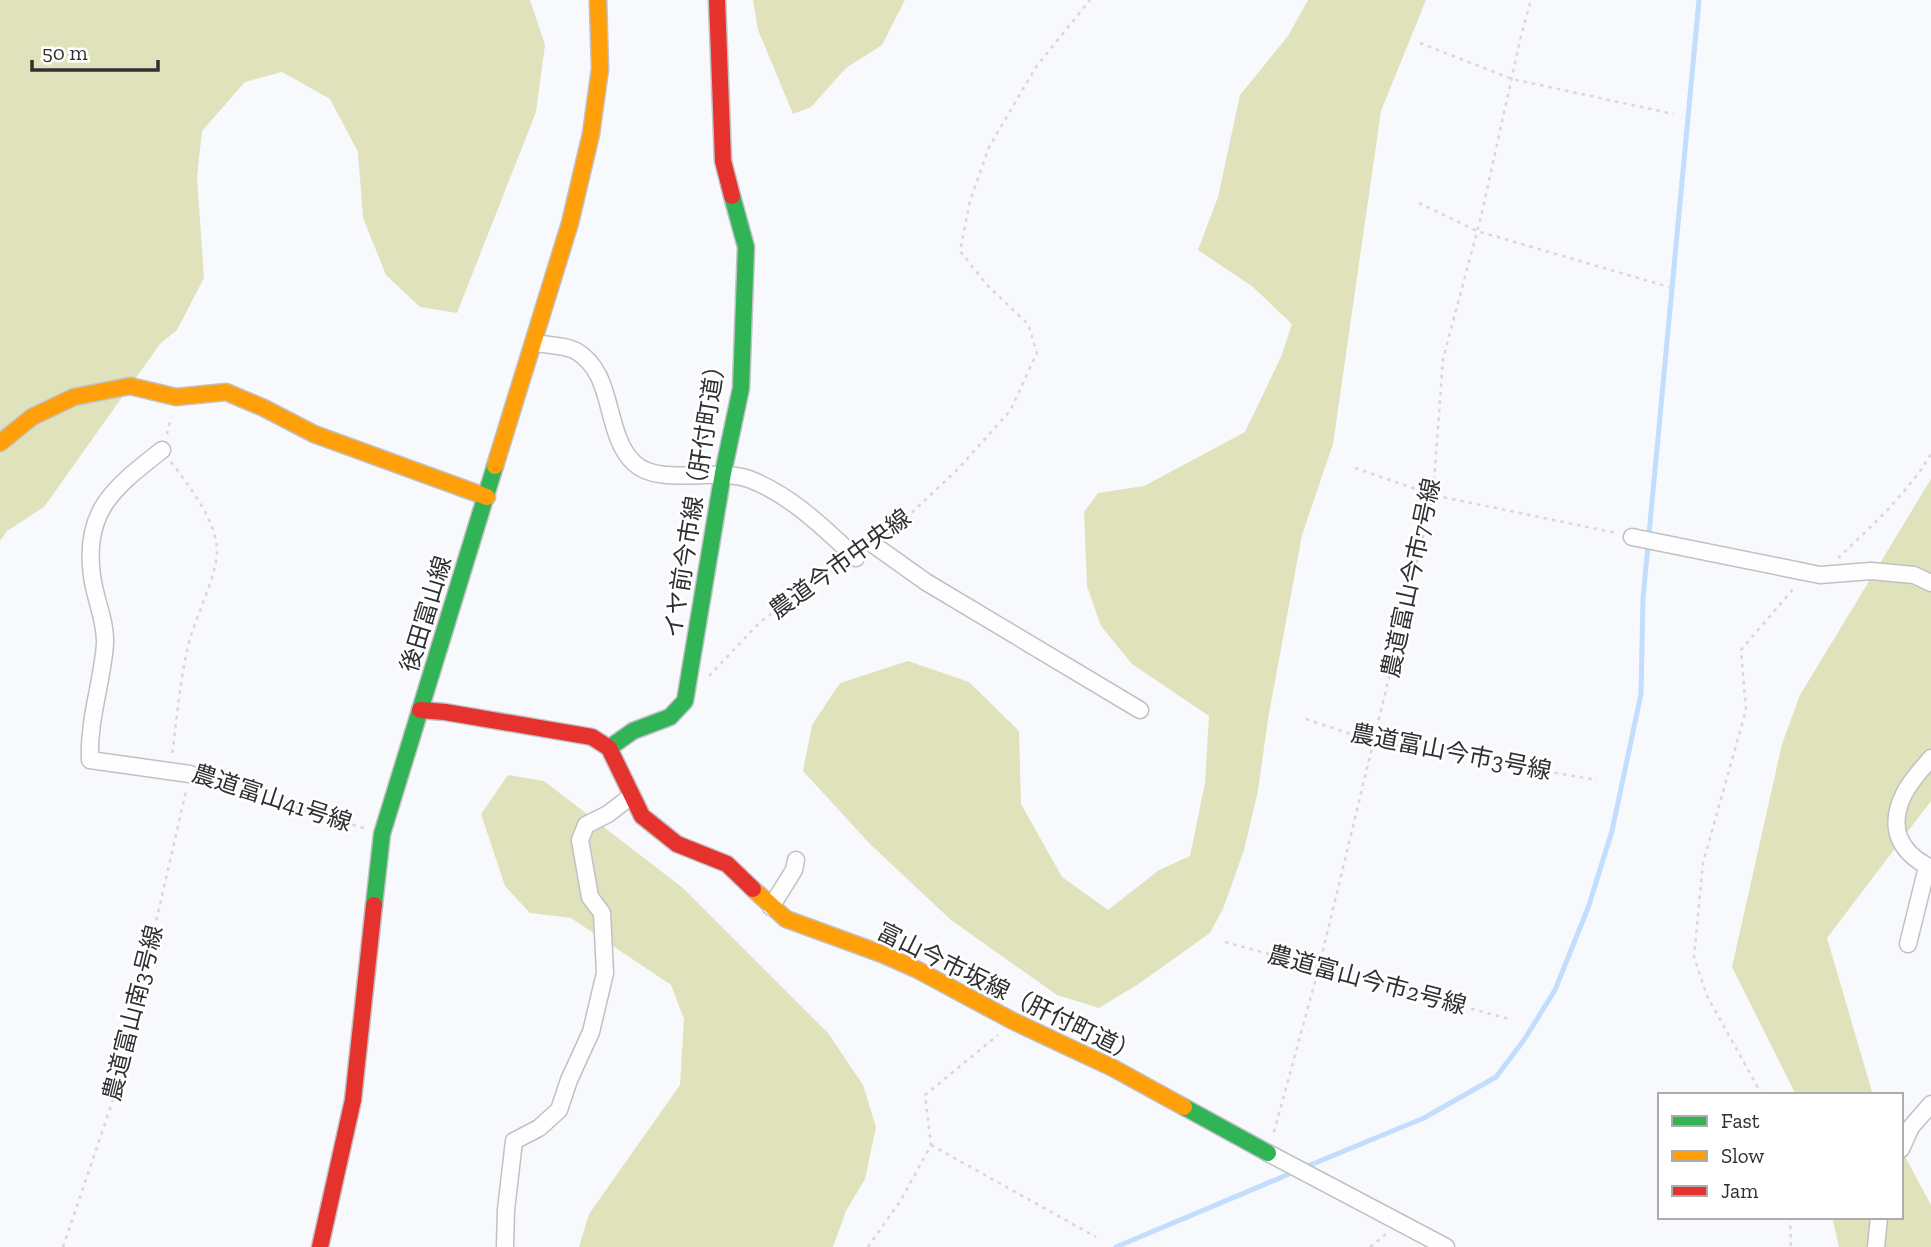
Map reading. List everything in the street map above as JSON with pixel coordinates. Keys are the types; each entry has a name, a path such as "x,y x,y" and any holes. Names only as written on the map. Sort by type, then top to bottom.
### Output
{"street":[{"name":"後田富山線","path":"320,1247 353,1100 382,834 570,223 592,134 600,69 598,0"},
{"name":"イヤ前今市線（肝付町道）","path":"609,748 634,731 670,717 685,701 723,473 741,388 746,247 723,161 717,0"},
{"path":"534,343 574,350 588,361 601,381 621,442 634,463 650,472 670,475 723,473 747,478 773,489 812,517 856,558"},
{"path":"0,443 32,417 74,397 130,386 176,397 226,392 314,434 487,497"},
{"path":"162,450 127,478 103,505 95,519 91,540 92,576 105,642 89,741 90,760 190,775"},
{"path":"1632,537 1814,573 1871,571 1914,575 1931,583"},
{"path":"874,545 926,582 1140,710"},
{"path":"420,710 592,737 609,748"},
{"name":"富山今市坂線（肝付町道）","path":"609,748 622,773 630,797 642,816 677,844 727,864 786,919 916,969 1013,1021 1114,1068 1268,1153"},
{"path":"1908,944 1929,867 1907,854 1897,837 1899,814 1904,794 1931,758"},
{"path":"505,1247 514,1141 539,1128 559,1110 569,1080 591,1032 605,973 602,913 590,897 580,839 586,825 608,814 630,797"},
{"path":"771,907 794,870 796,860"},
{"path":"1903,1145 1911,1127 1931,1104"},
{"path":"1268,1153 1446,1247"},
{"path":"1876,1247 1879,1219"}],"path":[{"name":"農道今市中央線","path":"874,545 896,529 957,470 1010,411 1037,353 1028,324 987,285 960,251 970,201 989,147 1036,67 1090,0"},
{"name":"農道富山今市7号線","path":"1268,1153 1319,967 1433,495 1444,359 1478,231 1531,0"},
{"path":"1420,43 1512,79 1674,114"},
{"path":"1419,203 1478,231 1668,287"},
{"path":"162,450 176,397"},
{"name":"農道富山41号線","path":"162,450 190,487 212,526 217,551 208,588 190,639 171,761 190,775 382,834"},
{"path":"1761,1093 1707,996 1694,957 1703,863 1746,710 1741,650 1814,573 1878,520 1918,476 1931,454"},
{"path":"1355,468 1433,495 1632,537"},
{"name":"農道今市中央線","path":"704,681 760,622 827,574 856,558"},
{"name":"農道富山今市3号線","path":"1306,719 1374,742 1597,780"},
{"name":"農道富山南3号線","path":"63,1247 120,1079 190,775"},
{"name":"農道富山今市2号線","path":"1225,942 1509,1018"},
{"path":"868,1247 901,1200 931,1145 925,1096 1013,1021"},
{"path":"931,1145 1096,1237"},
{"path":"1790,1219 1791,1247"}],"green space":[{"path":"0,0 530,0 545,45 536,112 457,313 420,307 386,275 363,218 358,152 330,99 282,72 245,82 202,131 197,177 204,278 177,330 160,344 44,507 7,531 0,541"},
{"path":"753,0 905,0 882,45 846,68 811,107 793,114 758,30"},
{"path":"1308,0 1426,0 1381,111 1333,444 1302,535 1268,719 1258,791 1244,850 1223,909 1210,933 1140,983 1099,1008 1057,995 951,920 870,844 803,771 812,725 840,683 908,661 969,682 1019,731 1021,804 1062,877 1108,910 1159,870 1190,856 1205,783 1209,716 1132,664 1101,626 1087,586 1084,512 1098,493 1144,486 1245,432 1281,357 1292,324 1253,287 1198,250 1218,197 1240,95 1288,36"},
{"path":"1931,479 1931,801 1827,938 1872,1093 1795,1093 1732,967 1782,744 1800,695"},
{"path":"508,775 544,781 683,888 828,1033 863,1085 876,1127 865,1179 846,1211 833,1247 579,1247 589,1214 680,1085 684,1019 671,985 571,918 530,913 505,886 481,814"},
{"path":"1903,1153 1931,1205 1931,1247 1839,1247 1832,1219 1903,1219"}],"waterway":[{"path":"1303,1168 1424,1118 1496,1077 1524,1040 1555,990 1588,908 1612,831 1641,694 1643,598 1699,0"},
{"path":"1116,1247 1294,1172"}],"traffic: fast":[{"path":"609,748 633,731 670,717 685,701 723,473 741,388 746,247 732,196"},
{"path":"374,905 382,834 495,466"},
{"path":"1184,1107 1268,1153"}],"traffic: slow":[{"path":"495,466 570,223 591,134 600,69 598,0"},
{"path":"0,443 32,417 74,397 130,386 176,397 226,392 314,434 487,497"},
{"path":"753,889 786,919 916,969 1013,1021 1113,1068 1184,1107"}],"traffic: jam":[{"path":"717,0 723,161 732,196"},
{"path":"420,710 592,737 609,748 642,816 677,844 727,864 753,889"},
{"path":"320,1247 353,1100 374,905"}]}
